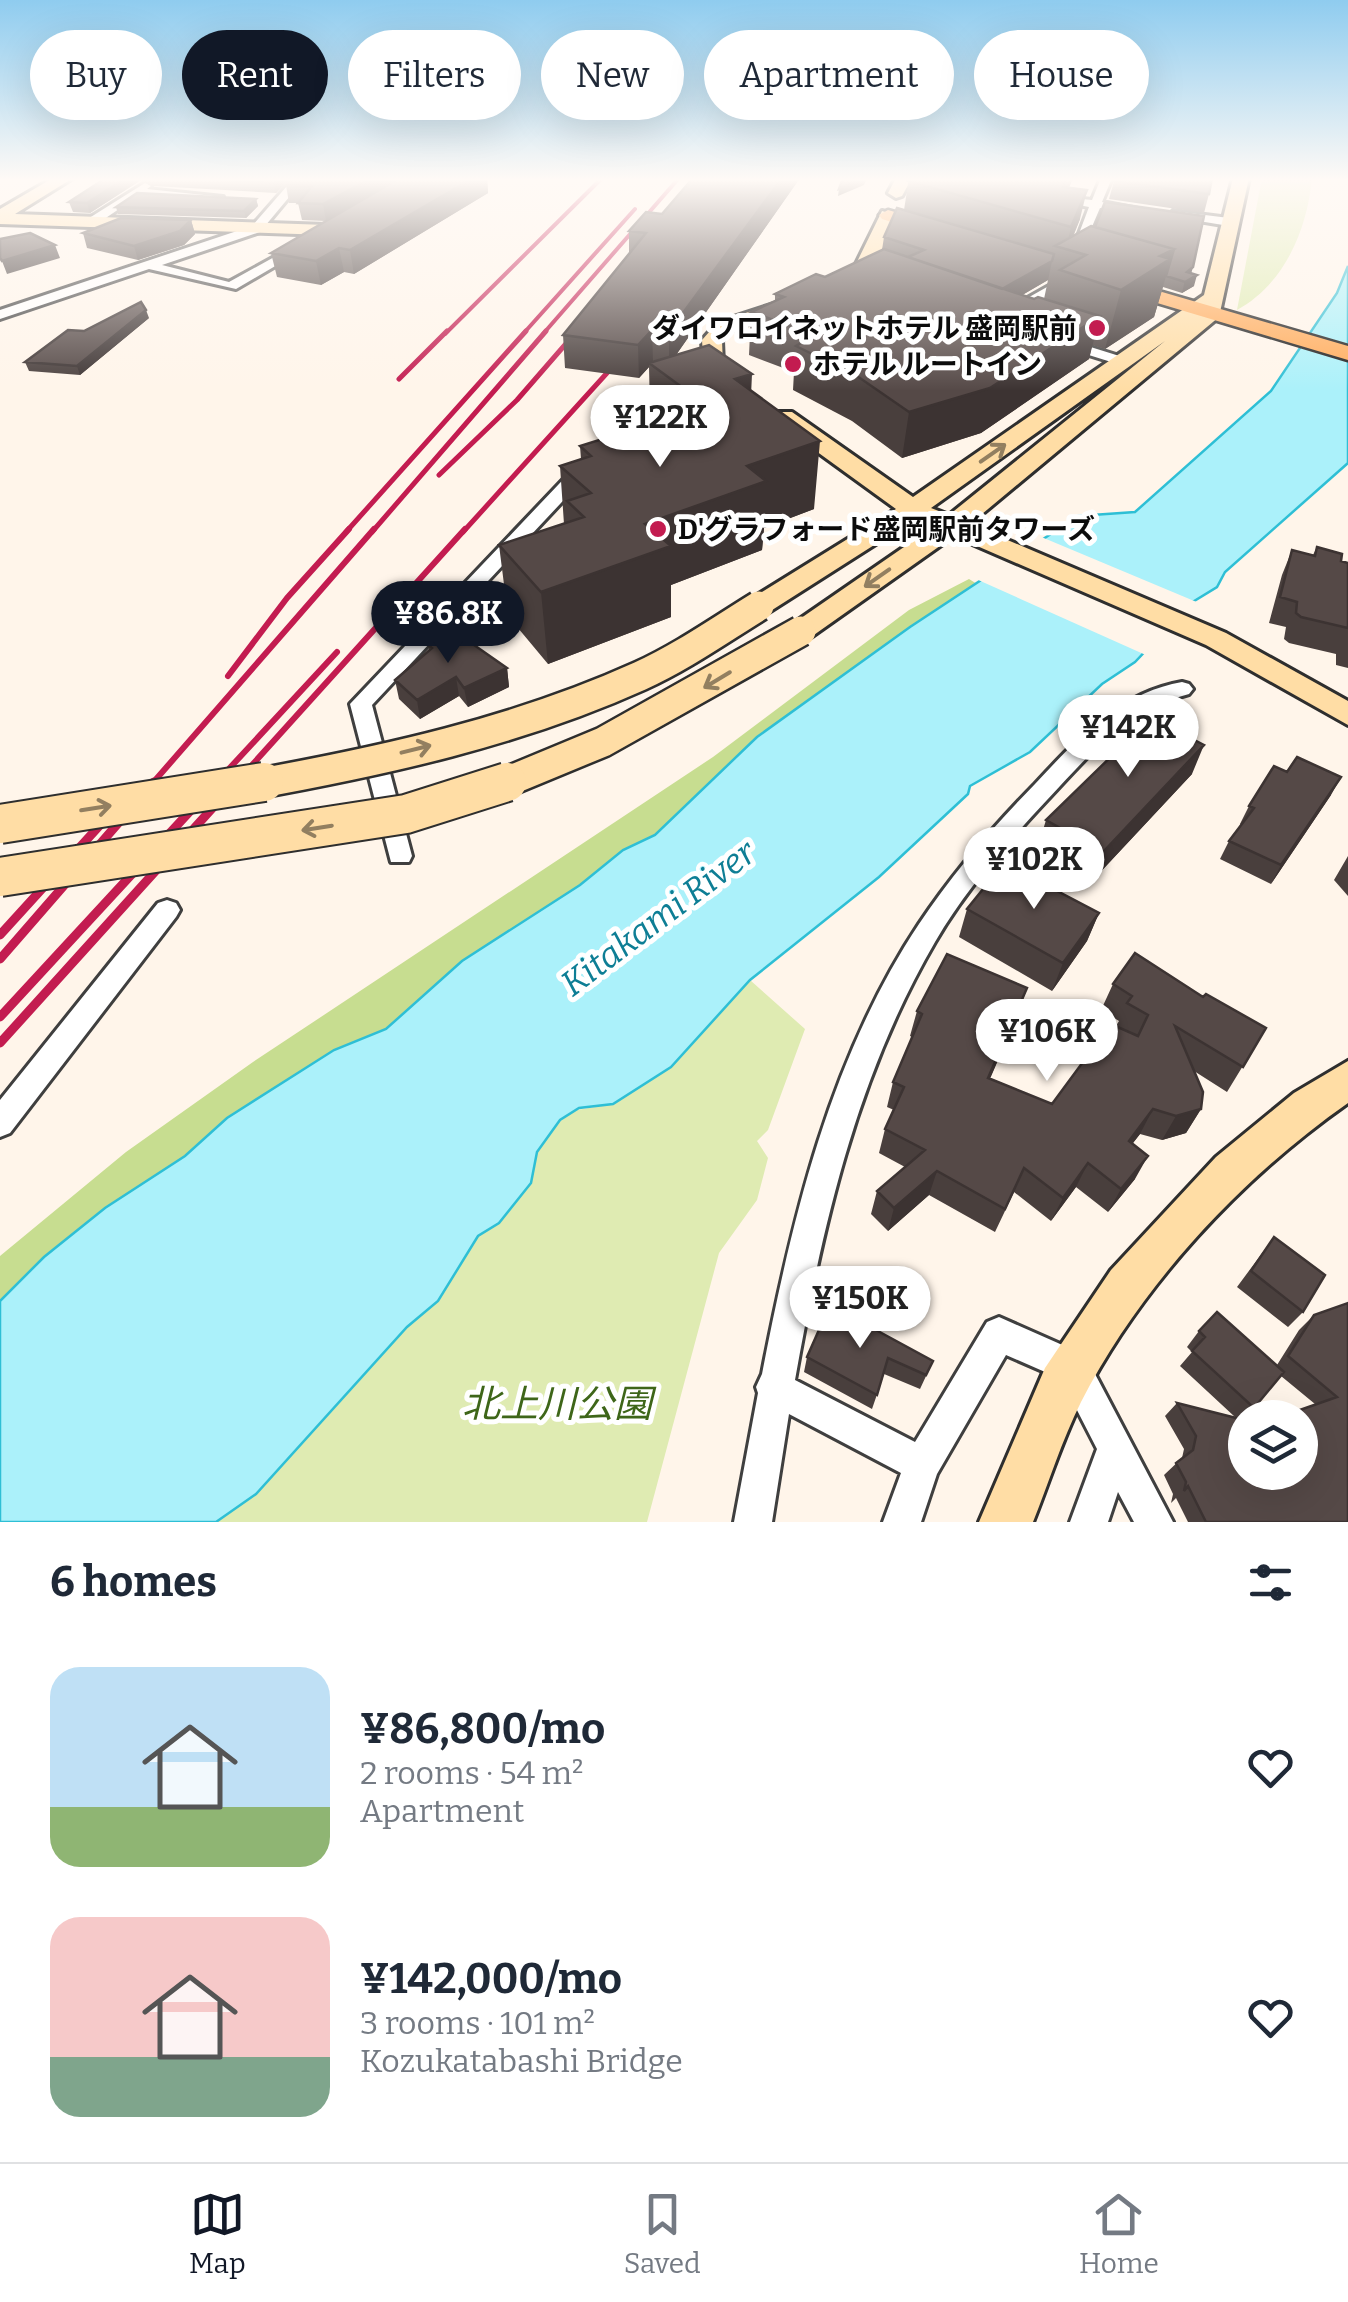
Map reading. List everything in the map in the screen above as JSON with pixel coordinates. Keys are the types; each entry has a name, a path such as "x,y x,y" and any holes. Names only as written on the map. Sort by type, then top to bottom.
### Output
{"main road":[{"path":"1069,273 1208,312"},
{"path":"1069,273 1348,353"}],"street":[{"path":"0,314 197,249"},
{"path":"150,266 230,286 294,249"},
{"path":"712,367 712,340 725,326 870,278 884,249"},
{"path":"1014,326 996,320 1069,273 1079,249"},
{"path":"0,876 406,814 521,778 603,742 800,630 953,525 1208,312 1223,249"},
{"path":"0,824 334,769 504,727 642,676 914,509 1124,362 1208,312"},
{"path":"1051,338 1124,362"},
{"path":"712,367 914,509 1216,639 1348,715"},
{"path":"400,856 361,704 658,390 712,367"},
{"path":"753,1522 773,1387 836,1122 870,1039 923,937 1023,805 1100,734 1155,691 1182,689"},
{"path":"0,1122 167,910"},
{"path":"1006,1522 1073,1367 1150,1258 1242,1164 1314,1101 1348,1080"},
{"path":"902,1522 922,1466 999,1334 1073,1367 1154,1522"},
{"path":"773,1387 922,1466"},
{"path":"1089,1522 1115,1450"}],"green space":[{"path":"1249,249 1292,249 1268,286 1237,310"},
{"path":"969,579 977,584 757,737 655,835 623,851 580,885 462,961 386,1029 334,1050 227,1118 185,1156 105,1208 44,1256 0,1301 0,1256 126,1152 253,1062 713,757 909,610"},
{"name":"北上川公園","path":"750,980 805,1029 768,1130 757,1141 768,1158 757,1200 719,1253 647,1522 216,1522 256,1494 407,1327 438,1301 478,1236 499,1223 531,1183 537,1153 551,1130 571,1111 613,1104 671,1067"}],"water":[{"name":"Kitakami River","path":"1348,266 1348,463 1225,572 1217,587 1191,603 1135,662 1102,684 1030,752 970,786 968,794 879,877 750,980 671,1067 613,1104 579,1108 560,1120 537,1152 531,1183 499,1223 478,1236 438,1301 407,1327 256,1494 216,1522 0,1522 0,1301 44,1257 105,1208 185,1156 227,1118 334,1050 386,1029 462,961 580,885 623,850 655,835 757,737 910,627 1078,516 1135,512 1271,391 1337,293"}],"pier":[{"path":"1039,536 1199,603 1148,656 976,579"}],"building":[{"path":"0,249 42,249 2,261"},
{"path":"278,249 337,249 316,261 271,253"},
{"path":"633,249 730,249 669,332 652,330 638,345 563,335"},
{"path":"884,249 1034,299 1100,316 990,388 909,412 857,376 796,346 815,335 751,312 784,297 775,294 816,274 825,277"},
{"path":"921,249 1037,249 1054,254 1052,261 1002,289 908,257 924,250"},
{"path":"1065,249 1174,249 1160,256 1170,259 1121,290 1060,270 1086,255"},
{"path":"1174,249 1197,249 1193,267 1187,272 1197,275 1185,282 1166,276"},
{"path":"141,302 146,310 77,366 25,362 68,330 84,331"},
{"path":"709,345 752,374 735,379 820,441 747,466 766,481 645,524 671,546 541,592 499,545 584,517 567,501 591,493 560,466 591,456 580,446 628,431 614,421 694,396 649,363"},
{"path":"1317,547 1342,554 1341,561 1348,563 1348,628 1301,617 1296,613 1297,602 1280,597 1292,550 1315,556"},
{"path":"454,631 507,668 464,688 456,677 417,700 395,680 432,648 428,645"},
{"path":"1164,705 1196,721 1183,734 1204,745 1103,852 1046,820"},
{"path":"1297,757 1341,777 1281,865 1229,841 1254,808 1249,806 1274,766 1287,772"},
{"path":"1004,863 1099,913 1063,963 967,909"},
{"path":"1135,953 1203,997 1206,994 1266,1028 1243,1067 1175,1026 1203,1092 1201,1109 1176,1116 1153,1109 1129,1141 1148,1156 1121,1189 1088,1163 1063,1198 1024,1168 1005,1209 937,1171 894,1208 877,1191 925,1150 885,1129 904,1087 893,1082 922,1014 917,1011 947,954 1027,988 988,1078 1052,1104 1111,1024 1138,1036 1148,1015 1127,1003 1132,996 1113,984"},
{"path":"1274,1237 1325,1275 1303,1312 1251,1271"},
{"path":"1348,1303 1348,1522 1206,1522 1188,1486 1184,1491 1186,1482 1176,1463 1193,1450 1196,1436 1177,1403 1228,1416 1228,1490 1318,1490 1318,1404 1337,1397 1288,1356 1314,1315"},
{"path":"830,1305 933,1361 926,1375 888,1358 877,1395 807,1357"},
{"path":"1217,1312 1284,1372 1261,1400 1245,1400 1192,1351 1205,1337 1199,1331"}],"railway":[{"path":"445,334 531,249"},
{"path":"523,334 599,249"},
{"path":"543,334 617,249"},
{"path":"575,334 581,327"},
{"path":"399,379 447,331"},
{"path":"346,532 526,331"},
{"path":"372,532 546,331"},
{"path":"439,475 517,400 577,331"},
{"path":"463,532 626,352"},
{"path":"228,676 287,598 349,529"},
{"path":"151,785 374,529"},
{"path":"234,785 465,529"},
{"path":"214,785 337,652"},
{"path":"0,959 154,782"},
{"path":"0,1017 217,782"},
{"path":"0,1043 236,782"},
{"path":"0,935 111,813"}],"place":[{"name":"ダイワロイネットホテル 盛岡駅前","path":"1097,328"},
{"name":"ホテル ルートイン","path":"793,364"},
{"name":"D'グラフォード盛岡駅前タワーズ","path":"658,529"}]}
